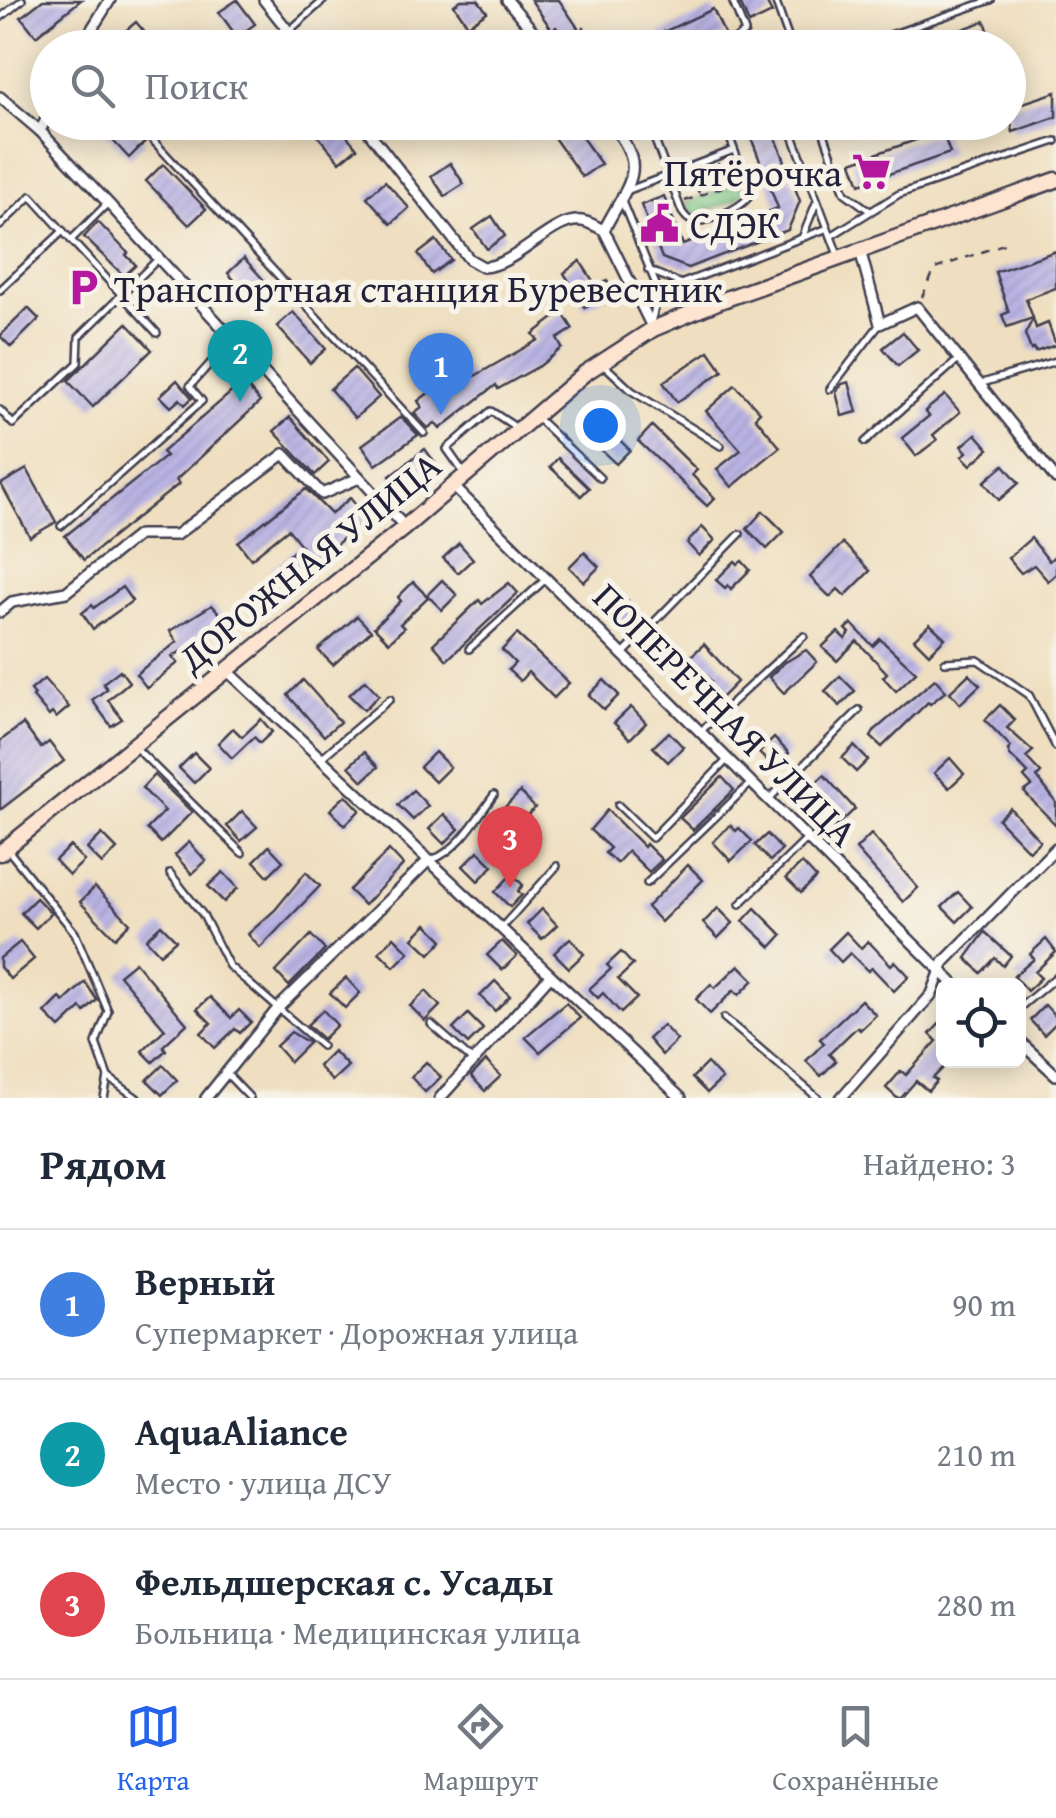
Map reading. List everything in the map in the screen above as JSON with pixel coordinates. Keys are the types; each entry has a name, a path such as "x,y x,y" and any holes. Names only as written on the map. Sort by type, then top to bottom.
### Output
{"street":[{"path":"91,30 110,0"},
{"path":"264,0 288,30"},
{"path":"507,0 532,30"},
{"path":"0,97 30,122"},
{"path":"49,140 405,527"},
{"path":"375,140 469,259 482,267 504,262 578,220 604,230 652,327"},
{"path":"604,230 633,170 632,153 623,140"},
{"name":"ДОРОЖНАЯ УЛИЦА","path":"3,850 405,527 601,362 652,327 1056,180"},
{"path":"860,250 880,324 918,307 1056,479"},
{"path":"0,612 12,602 66,592 138,535 176,534 284,454 322,494 360,478"},
{"name":"ПОПЕРЕЧНАЯ УЛИЦА","path":"453,486 947,978"},
{"path":"228,671 681,1098"},
{"path":"841,1098 932,994 944,962 1056,848"},
{"path":"206,1098 279,1007 427,862"},
{"path":"440,1098 550,976"},
{"path":"1026,1047 1056,1075"}],"lane":[{"path":"0,18 22,0"},
{"path":"290,30 324,0"},
{"path":"732,0 744,30"},
{"path":"775,0 786,30"},
{"path":"904,30 990,0"},
{"path":"153,140 424,434"},
{"path":"655,140 679,204 694,222 740,206 748,198 730,140"},
{"path":"795,140 839,258"},
{"path":"826,140 845,194 870,212"},
{"path":"659,292 802,238 830,232 899,194 1056,141"},
{"path":"652,327 659,292 622,195 734,150"},
{"path":"0,226 31,196 157,332"},
{"path":"802,238 817,200"},
{"path":"71,240 108,202"},
{"path":"0,290 62,231"},
{"path":"0,410 13,424 52,388 78,363 79,337 159,258"},
{"path":"648,270 682,284"},
{"path":"830,388 880,324"},
{"path":"61,526 202,400 190,386 232,339"},
{"path":"865,442 959,359"},
{"path":"979,384 1056,361"},
{"path":"601,362 632,390 721,446"},
{"path":"465,475 447,449 492,411 520,429"},
{"path":"535,416 600,478"},
{"path":"623,654 740,534"},
{"path":"469,649 546,578"},
{"path":"701,731 804,636"},
{"path":"945,662 978,660 1029,695 1056,747"},
{"path":"320,759 390,699"},
{"path":"769,799 859,710"},
{"path":"134,745 242,853"},
{"path":"618,805 652,838 728,758"},
{"path":"647,883 752,782"},
{"path":"427,862 440,857 466,834 494,795"},
{"path":"740,904 808,838"},
{"path":"3,850 75,933 108,1011 96,1042 108,1077 104,1098"},
{"path":"500,929 556,866"},
{"path":"170,873 203,915 228,966 322,1046"},
{"path":"1026,1003 1056,978"},
{"path":"724,1018 818,1098"},
{"path":"431,1024 473,1061"},
{"path":"227,1074 250,1098"},
{"path":"108,1077 137,1098"}],"path":[{"path":"716,157 726,186"},
{"path":"689,167 700,196"},
{"path":"679,204 745,178"},
{"path":"918,307 935,268 1009,242"}],"green space":[{"path":"742,182 744,191 738,199 699,214 687,210 685,203"}],"building":[{"path":"43,0 81,0 44,30 31,30 21,17"},
{"path":"237,0 255,24 247,30 232,30 219,12"},
{"path":"461,0 478,0 487,12 468,25 454,5"},
{"path":"531,0 559,0 579,30 552,30"},
{"path":"739,0 765,0 772,13 749,24"},
{"path":"713,9 723,30 668,30"},
{"path":"985,21 988,30 960,30"},
{"path":"136,22 143,30 127,30"},
{"path":"1056,92 1056,117 1026,127 1026,102"},
{"path":"112,140 143,140 129,158"},
{"path":"321,140 350,140 357,148 340,162"},
{"path":"556,140 584,140 601,164 582,177"},
{"path":"752,140 777,140 800,201 788,230 688,268 662,258 641,205 664,196 683,245 778,208"},
{"path":"916,140 945,140 950,153 860,184 852,162"},
{"path":"450,163 464,184 445,196 431,176"},
{"path":"163,164 206,209 189,225 146,181"},
{"path":"385,181 409,208 391,224 367,197"},
{"path":"492,216 505,236 487,249 473,229"},
{"path":"98,222 136,265 124,276 84,237"},
{"path":"436,240 451,260 432,274 418,254"},
{"path":"1056,251 1056,288 1026,299 1033,318 1007,327 1002,315 1009,312 995,272"},
{"path":"244,258 277,295 261,310 228,273"},
{"path":"580,261 597,287 607,281 613,291 585,308 564,273"},
{"path":"28,308 39,319 11,347 0,336"},
{"path":"293,312 326,349 310,363 277,326"},
{"path":"562,312 573,329 557,339 562,348 541,365 498,389 496,385 440,429 435,423 428,428 414,413 422,407 418,401 452,375 456,381 468,371 473,377 538,340 533,334"},
{"path":"1033,319 1036,328 1048,323 1056,345 1031,350 1025,334"},
{"path":"127,323 152,350 93,407 68,381"},
{"path":"903,332 918,350 898,366 883,348"},
{"path":"709,351 723,371 677,402 663,382"},
{"path":"354,368 379,397 355,418 330,389"},
{"path":"177,380 192,398 185,405 180,399 171,407 160,396"},
{"path":"243,382 260,402 176,480 179,484 84,560 65,536 166,456 162,452"},
{"path":"849,382 857,412 842,416 836,392"},
{"path":"735,385 760,412 755,417 780,447 732,487 717,469 741,450 706,411"},
{"path":"945,395 960,412 933,435 937,440 916,456 902,438 929,416 925,411"},
{"path":"290,417 329,462 315,475 274,431"},
{"path":"401,417 418,435 376,465 362,445"},
{"path":"597,418 630,450 616,464 583,433"},
{"path":"652,426 697,470 692,475 715,498 707,506 638,441"},
{"path":"976,434 989,449 971,465 962,456 967,452 962,446"},
{"path":"425,449 436,464 402,491 390,476"},
{"path":"558,458 589,488 581,496 550,467"},
{"path":"1004,465 1019,483 999,500 984,482"},
{"path":"27,469 56,522 30,537 1,484"},
{"path":"306,489 331,514 350,498 367,519 315,562 312,558 280,584 270,571 301,545 288,529 251,559 238,542"},
{"path":"763,511 784,532 767,549 747,529"},
{"path":"702,527 715,540 699,556 687,543"},
{"path":"1031,538 1049,561 1056,555 1056,574 1048,581 1034,565 1021,573 1008,558"},
{"path":"459,543 473,559 458,573 443,558"},
{"path":"843,543 870,571 845,596 838,589 830,597 810,577"},
{"path":"584,552 599,567 584,582 569,567"},
{"path":"735,561 742,561 750,570 731,589 728,585 725,588 716,580"},
{"path":"442,580 457,595 442,610 427,595"},
{"path":"413,582 428,597 400,624 404,628 389,642 374,627 401,601 398,597"},
{"path":"509,583 518,593 447,660 433,644 479,600 482,604"},
{"path":"122,587 132,601 93,629 82,613"},
{"path":"628,601 643,616 628,631 613,616"},
{"path":"212,605 227,622 172,657 178,663 147,688 136,674 177,642 170,631"},
{"path":"357,616 371,631 333,665 318,650"},
{"path":"852,624 873,646 880,639 916,672 896,691 883,677 887,673 857,641 837,661 822,647 838,632 845,639 850,633 846,629"},
{"path":"930,624 945,638 929,654 914,639"},
{"path":"517,634 569,683 554,698 528,672 520,681 508,670 515,663 502,650"},
{"path":"704,644 737,682 721,698 689,658"},
{"path":"806,650 817,662 784,693 769,677"},
{"path":"120,670 129,682 108,700 122,719 111,726 92,700 107,689 103,683"},
{"path":"969,674 980,685 960,704 950,692"},
{"path":"840,676 855,691 840,706 825,691"},
{"path":"44,679 69,707 56,718 52,713 49,716 33,697 31,690"},
{"path":"935,679 946,691 928,702 882,747 871,737 875,730"},
{"path":"303,680 340,722 324,736 288,695"},
{"path":"365,680 379,695 364,710 349,695"},
{"path":"604,680 619,695 604,710 589,695"},
{"path":"1000,705 1015,720 1007,728 1033,751 1026,757 1041,773 1037,777 1056,802 1056,825 1024,792 1032,786 1024,777 1028,773 1010,755 1011,747 985,720"},
{"path":"631,707 646,723 630,739 614,723"},
{"path":"261,719 272,732 260,743 254,737 232,758 218,743 233,728 242,737"},
{"path":"23,724 41,748 49,742 64,761 0,810 0,741"},
{"path":"669,732 683,747 668,762 653,747"},
{"path":"774,738 789,753 774,768 759,753"},
{"path":"854,746 868,760 856,772 842,758"},
{"path":"364,752 378,767 363,781 349,766"},
{"path":"435,752 450,767 435,782 420,767"},
{"path":"194,753 209,768 194,783 179,768"},
{"path":"950,758 964,774 949,788 934,773"},
{"path":"154,775 192,812 161,843 147,829 165,811 142,788"},
{"path":"824,775 855,809 834,829 818,813 829,803 812,786"},
{"path":"722,777 734,790 693,830 680,818"},
{"path":"413,790 428,806 413,820 398,805"},
{"path":"520,792 535,808 520,822 505,807"},
{"path":"346,795 360,810 345,825 330,810"},
{"path":"1010,808 1040,841 1029,851 998,819"},
{"path":"607,810 662,860 649,872 628,851 617,863 605,853 610,848 590,830"},
{"path":"242,811 257,827 241,841 227,826"},
{"path":"444,814 459,829 444,844 429,829"},
{"path":"730,825 752,841 731,861 713,842"},
{"path":"102,834 117,849 102,864 87,849"},
{"path":"767,834 782,850 770,861 755,845"},
{"path":"871,834 918,888 903,902 856,849"},
{"path":"189,842 206,861 192,874 175,855"},
{"path":"70,846 84,861 69,875 55,860"},
{"path":"269,846 283,861 268,876 254,861"},
{"path":"389,850 403,865 364,905 349,890"},
{"path":"478,851 493,866 478,881 463,866"},
{"path":"802,863 816,878 801,893 786,878"},
{"path":"688,865 703,880 661,922 647,907"},
{"path":"223,872 238,888 224,902 208,886"},
{"path":"306,872 320,886 260,948 248,934 275,910"},
{"path":"512,874 523,885 518,891 522,895 510,907 495,892"},
{"path":"95,887 130,923 115,938 80,902"},
{"path":"958,892 972,907 957,922 942,907"},
{"path":"36,898 51,913 36,928 21,913"},
{"path":"718,908 733,923 718,938 703,923"},
{"path":"755,908 782,935 771,947 743,921"},
{"path":"542,909 557,925 542,939 527,924"},
{"path":"427,924 443,940 430,954 413,938"},
{"path":"161,925 176,940 160,954 146,939"},
{"path":"846,932 861,948 868,941 891,965 895,961 909,976 894,991 872,968 868,971 850,953 841,962 829,949"},
{"path":"985,932 1011,956 1003,966 995,958 981,973 966,958"},
{"path":"311,935 325,950 289,986 276,972"},
{"path":"394,937 409,952 394,967 379,952"},
{"path":"570,938 584,954 569,968 554,953"},
{"path":"1046,939 1056,952 1035,972 1041,978 1027,991 1026,978 1014,976 1034,959 1030,954"},
{"path":"502,941 517,956 502,970 487,955"},
{"path":"20,942 34,959 10,979 0,967 0,958"},
{"path":"621,952 633,965 618,979 637,998 621,1013 603,993 598,998 589,989 611,969 607,965"},
{"path":"135,962 187,1024 163,1046 166,1050 153,1062 142,1051 165,1029 119,975"},
{"path":"739,965 754,980 739,995 734,990 710,1014 696,999 711,984 715,988"},
{"path":"346,978 360,993 345,1008 330,993"},
{"path":"495,981 510,996 495,1011 480,996"},
{"path":"85,982 97,1000 85,1012 81,1008 60,1028 45,1013"},
{"path":"426,991 440,1006 425,1021 410,1006"},
{"path":"210,997 231,1018 239,1010 251,1022 240,1033 235,1029 215,1048 201,1033 211,1023 197,1009"},
{"path":"861,1000 876,1015 829,1054 836,1061 821,1076 806,1061 824,1043 820,1039"},
{"path":"566,1003 580,1018 540,1052 525,1037"},
{"path":"1045,1005 1056,1017 1056,1023 1044,1035 1030,1020"},
{"path":"323,1010 337,1025 323,1039 307,1025"},
{"path":"468,1014 483,1029 468,1044 453,1029"},
{"path":"663,1025 677,1040 662,1055 648,1039"},
{"path":"291,1032 309,1043 290,1062 276,1046"},
{"path":"936,1042 936,1068 943,1068 928,1091 916,1081 897,1098 886,1088 901,1071 906,1075"},
{"path":"333,1051 348,1066 332,1081 318,1066"},
{"path":"486,1061 501,1076 485,1091 471,1076"},
{"path":"426,1062 441,1077 425,1092 411,1077"},
{"path":"707,1063 722,1079 707,1093 692,1078"},
{"path":"163,1065 177,1080 162,1095 147,1080"}],"place":[{"name":"Пятёрочка","path":"872,172"},
{"name":"СДЭК","path":"660,224"},
{"name":"Транспортная станция Буревестник","path":"84,288"},
{"name":"AquaAliance","path":"240,402"},
{"name":"Верный","path":"441,415"},
{"name":"Фельдшерская с. Усады","path":"510,888"}]}
